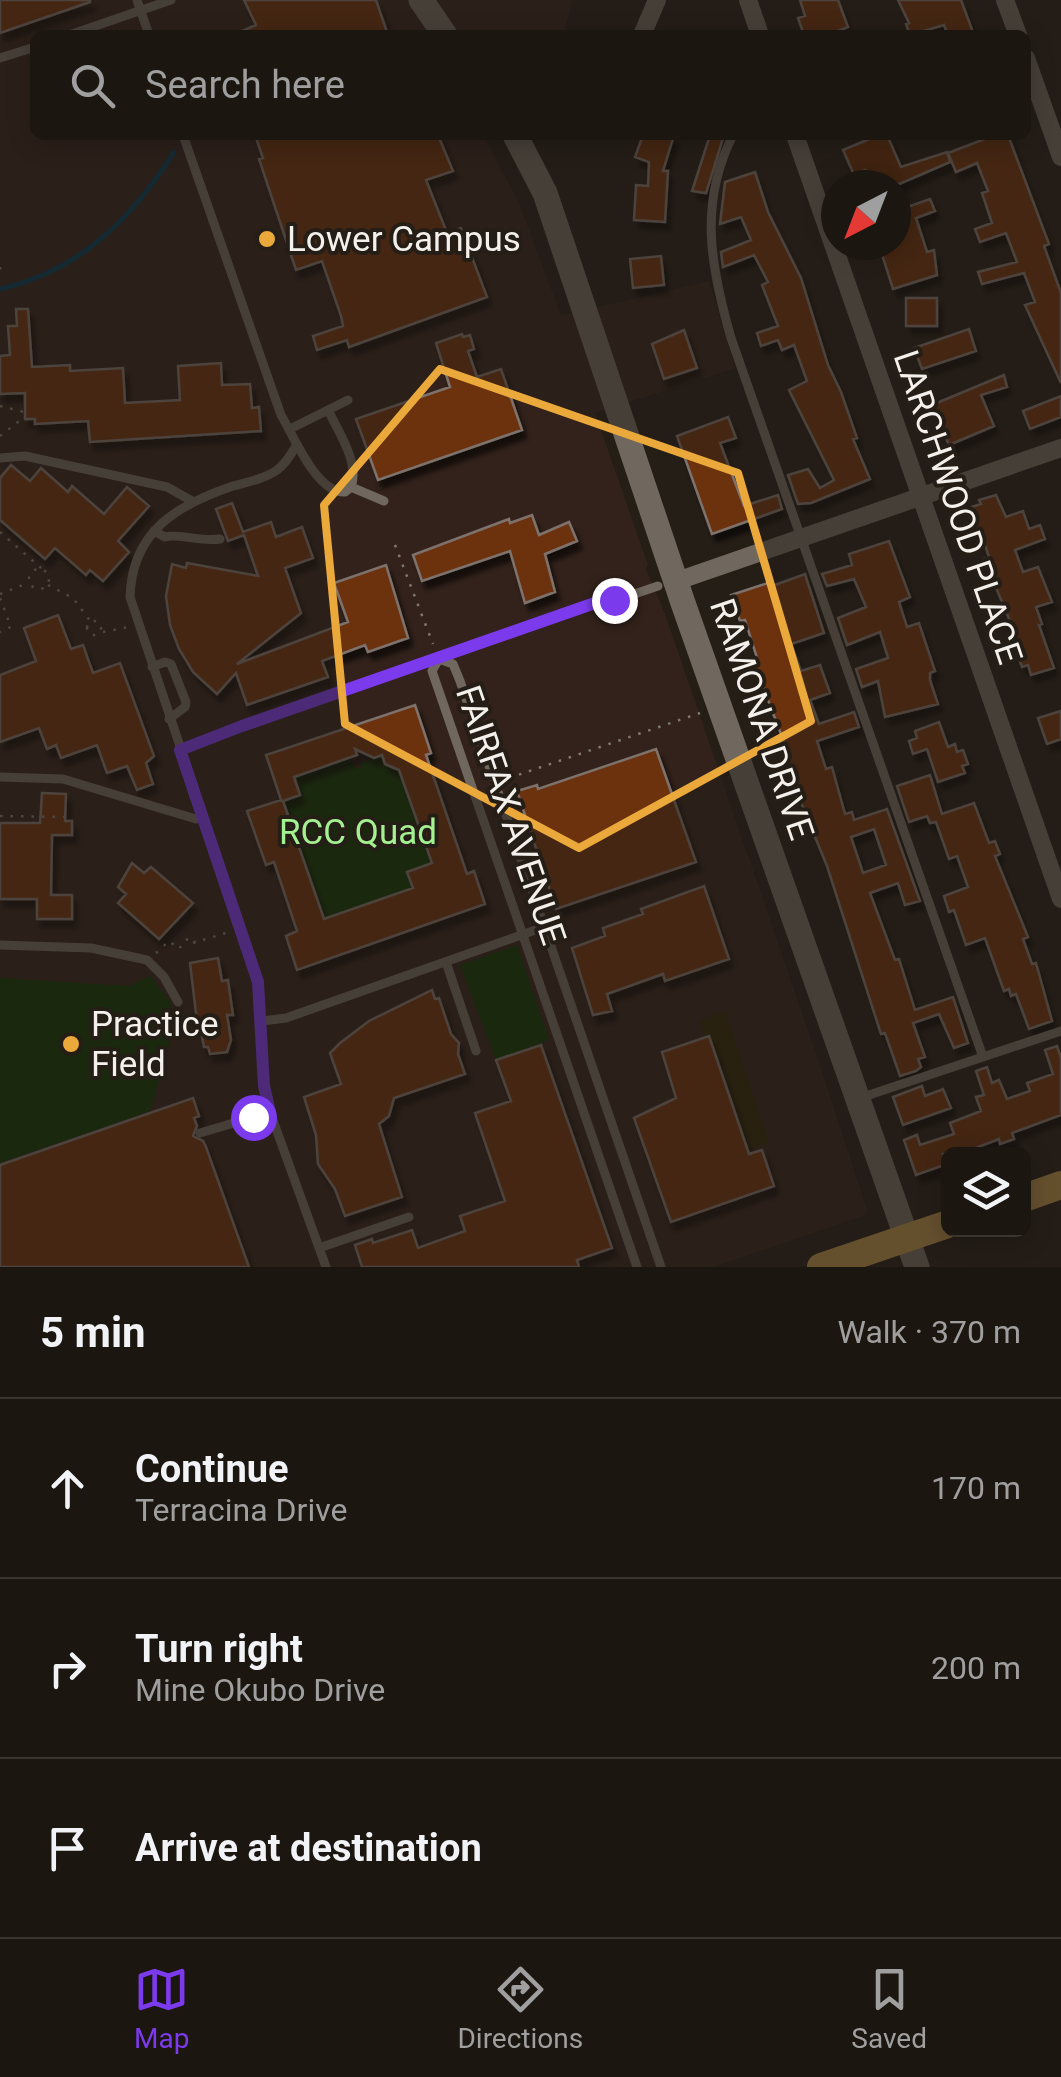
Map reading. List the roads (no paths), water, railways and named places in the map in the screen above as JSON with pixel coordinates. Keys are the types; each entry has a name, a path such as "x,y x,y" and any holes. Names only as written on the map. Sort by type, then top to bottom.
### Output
{"main road":[{"path":"1031,1196 1061,1185"},
{"path":"821,1267 941,1226"}],"street":[{"path":"421,0 441,30"},
{"path":"644,30 657,0"},
{"path":"748,0 758,30"},
{"path":"1006,0 1016,30"},
{"path":"1031,72 1061,157"},
{"name":"RAMONA DRIVE","path":"517,140 545,193 667,584 917,1267"},
{"name":"LARCHWOOD PLACE","path":"797,140 1061,900"},
{"path":"667,584 1061,448"}],"lane":[{"path":"81,30 139,5 171,0"},
{"path":"139,5 147,30"},
{"path":"0,58 30,48"},
{"path":"185,140 268,378 296,446 332,489 346,492 355,478 328,410"},
{"path":"732,140 718,175 711,241 714,275 731,338 982,1057"},
{"path":"290,429 348,400"},
{"path":"296,446 286,462 270,475 192,501 170,516 154,531 135,560 130,596 253,964 270,1112 326,1267"},
{"path":"0,458 25,456 167,487 192,501"},
{"path":"352,487 384,501"},
{"path":"170,516 176,525 175,534"},
{"path":"154,531 164,537 175,534 201,542 220,539"},
{"path":"180,750 592,604 667,584"},
{"name":"FAIRFAX AVENUE","path":"636,1267 432,670 439,659 453,664 661,1267"},
{"path":"152,666 171,664 186,702 186,707 169,718"},
{"path":"0,778 63,779 196,819 202,817"},
{"path":"476,793 494,782"},
{"path":"498,856 518,850"},
{"path":"262,1022 286,1018 544,927"},
{"path":"0,945 91,948 147,960 164,977 178,1002"},
{"path":"446,962 476,1051"},
{"path":"858,1099 1061,1031"},
{"path":"200,1133 270,1112"},
{"path":"611,1188 631,1182"},
{"path":"319,1248 409,1217"}],"waterway":[{"path":"0,289 55,269 101,239 140,199 174,152"}],"place":[{"name":"Lower Campus","path":"267,239"},
{"name":"Practice Field","path":"71,1044"}],"park label":[{"name":"RCC Quad","path":"358,832"}]}
